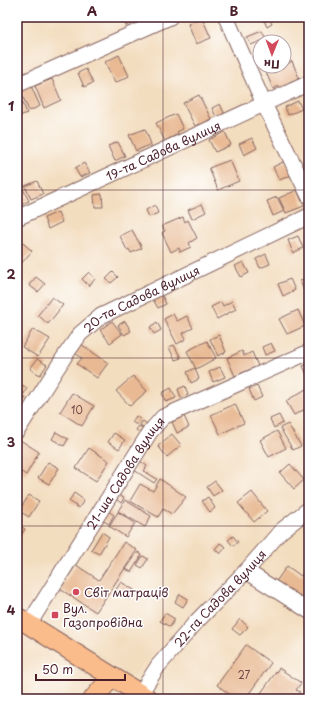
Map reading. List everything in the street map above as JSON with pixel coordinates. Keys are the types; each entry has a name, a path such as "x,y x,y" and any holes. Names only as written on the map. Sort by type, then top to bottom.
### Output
{"main road":[{"path":"23,620 144,696"},
{"path":"93,699 112,677"}],"street":[{"path":"17,85 170,17"},
{"path":"226,17 264,104 309,196"},
{"name":"19-та Садова вулиця","path":"17,218 309,84"},
{"name":"20-та Садова вулиця","path":"17,431 80,334 100,316 309,216"},
{"name":"21-ша Садова вулиця","path":"23,620 150,432 163,417 309,352"},
{"name":"22-га Садова вулиця","path":"144,696 158,666 197,621 246,571 281,531 309,509"},
{"path":"246,571 309,611"}],"building":[{"path":"121,17 133,17 135,21 126,26"},
{"path":"202,18 211,38 196,44 188,24"},
{"path":"269,18 272,24 267,27 264,20"},
{"path":"262,31 264,34 254,34"},
{"path":"252,35 252,45 251,45 247,37"},
{"path":"119,55 129,76 115,83 105,62"},
{"path":"292,61 299,78 289,82 291,86 281,90 279,86 273,89 267,74 292,74"},
{"path":"86,69 93,83 84,87 78,73"},
{"path":"52,79 61,100 44,108 35,86"},
{"path":"31,86 40,106 29,111 20,90"},
{"path":"17,94 19,94 27,113 17,117"},
{"path":"199,95 211,119 207,121 208,123 201,126 200,124 195,126 183,103"},
{"path":"298,101 302,109 288,115 285,107"},
{"path":"220,104 226,117 218,121 212,108"},
{"path":"176,114 183,129 177,132 178,134 165,141 156,123"},
{"path":"145,129 151,144 136,151 129,135"},
{"path":"225,132 231,145 215,152 209,140"},
{"path":"252,138 257,148 244,155 239,144"},
{"path":"118,142 125,156 115,161 108,146"},
{"path":"230,160 239,181 218,190 209,168"},
{"path":"285,161 292,175 279,180 273,167"},
{"path":"84,163 90,173 80,177 75,168"},
{"path":"37,181 43,194 31,199 25,186"},
{"path":"21,185 29,201 17,207 17,187"},
{"path":"297,190 304,206 286,213 279,198"},
{"path":"102,194 103,207 95,207 94,195"},
{"path":"277,197 284,211 273,216 267,201"},
{"path":"202,204 206,212 192,219 188,210"},
{"path":"155,205 158,213 149,217 146,210"},
{"path":"58,212 62,222 48,229 44,218"},
{"path":"183,217 185,222 188,220 197,238 189,243 191,247 180,252 179,248 171,252 162,233 165,231 162,226"},
{"path":"132,230 142,248 131,253 129,249 127,250 120,236"},
{"path":"298,236 303,248 293,253 288,240"},
{"path":"17,238 32,251 20,265 17,262"},
{"path":"266,254 270,264 260,268 256,259"},
{"path":"243,262 249,273 241,277 235,266"},
{"path":"89,272 95,279 89,286 82,279"},
{"path":"113,272 118,277 111,283 106,279"},
{"path":"36,277 45,284 38,292 29,285"},
{"path":"309,277 309,291 305,293 300,281"},
{"path":"290,279 295,290 283,296 278,284"},
{"path":"160,291 166,304 158,308 151,296"},
{"path":"52,297 63,305 48,324 38,315"},
{"path":"232,301 236,309 217,319 211,307 221,302 223,306"},
{"path":"298,310 305,326 287,334 279,319"},
{"path":"173,314 177,321 187,316 193,328 183,333 186,339 177,344 164,319"},
{"path":"112,321 122,334 110,343 100,330"},
{"path":"125,321 131,331 124,335 118,325"},
{"path":"157,322 161,330 154,334 150,327"},
{"path":"33,329 50,339 38,357 22,347"},
{"path":"219,335 226,352 218,356 210,339"},
{"path":"207,341 216,358 196,369 187,351"},
{"path":"78,342 108,363 97,378 77,364 82,358 72,351"},
{"path":"271,343 275,351 265,355 262,347"},
{"path":"174,345 181,358 175,360 169,347"},
{"path":"242,351 244,356 252,352 258,366 235,376 227,358"},
{"path":"37,359 47,365 40,375 30,369"},
{"path":"309,364 309,379 303,366"},
{"path":"220,367 225,377 213,382 209,372"},
{"path":"195,368 199,379 191,383 187,372"},
{"path":"133,376 147,391 130,406 116,391"},
{"path":"17,382 27,388 24,394 17,390"},
{"path":"185,386 188,395 181,398 178,389"},
{"path":"257,386 262,397 254,401 249,389"},
{"path":"171,388 176,398 166,402 162,393"},
{"path":"306,389 309,395 309,407 294,415 286,401"},
{"path":"17,392 26,398 21,404 17,401"},
{"path":"72,393 94,406 82,426 60,412"},
{"path":"235,404 244,423 220,434 211,415"},
{"path":"279,415 283,423 274,428 270,419"},
{"path":"136,416 141,420 137,425 132,422"},
{"path":"184,416 189,427 177,433 172,422"},
{"path":"143,421 150,426 147,430 140,425"},
{"path":"288,424 301,446 293,450 280,428"},
{"path":"139,426 145,429 142,434 136,430"},
{"path":"277,431 286,448 269,457 260,440"},
{"path":"56,432 68,439 64,446 52,439"},
{"path":"114,433 125,440 119,449 108,442"},
{"path":"172,434 181,445 167,457 158,446"},
{"path":"17,438 39,452 26,475 17,469"},
{"path":"89,448 109,461 96,481 76,468"},
{"path":"140,461 147,466 144,471 157,479 154,483 134,470"},
{"path":"48,462 59,468 49,484 38,478"},
{"path":"290,464 304,480 294,489 280,473"},
{"path":"160,479 186,497 172,514 163,509 158,517 130,501 140,484 153,491"},
{"path":"215,481 222,490 213,496 207,487"},
{"path":"252,492 267,511 254,522 238,503"},
{"path":"74,493 84,500 79,508 69,501"},
{"path":"29,495 39,501 29,517 19,511"},
{"path":"118,495 124,498 121,503 116,499"},
{"path":"208,497 215,508 210,512 202,501"},
{"path":"125,500 151,516 145,527 118,511"},
{"path":"108,511 114,515 109,524 102,520"},
{"path":"118,512 135,523 126,537 109,526"},
{"path":"17,524 25,529 17,541"},
{"path":"102,532 109,537 99,554 91,550"},
{"path":"233,536 238,542 233,546 228,540"},
{"path":"124,542 137,550 96,612 60,589 76,565 99,580"},
{"path":"220,543 226,547 220,554 215,549"},
{"path":"138,552 142,555 131,572 126,569"},
{"path":"143,556 148,559 142,568 137,565"},
{"path":"287,566 301,576 309,566 309,601 306,606 275,583"},
{"path":"121,582 134,590 129,599 115,591"},
{"path":"180,594 188,599 183,607 175,602"},
{"path":"165,613 175,619 170,627 160,621"},
{"path":"240,619 248,627 240,635 232,629"},
{"path":"246,645 271,663 245,699 236,699 217,685"},
{"path":"279,668 301,683 296,690 300,692 295,699 261,699 258,697"}],"place":[{"name":"Світ матраців","path":"76,592"},
{"name":"Вул. Газопровідна","path":"55,615"}]}
